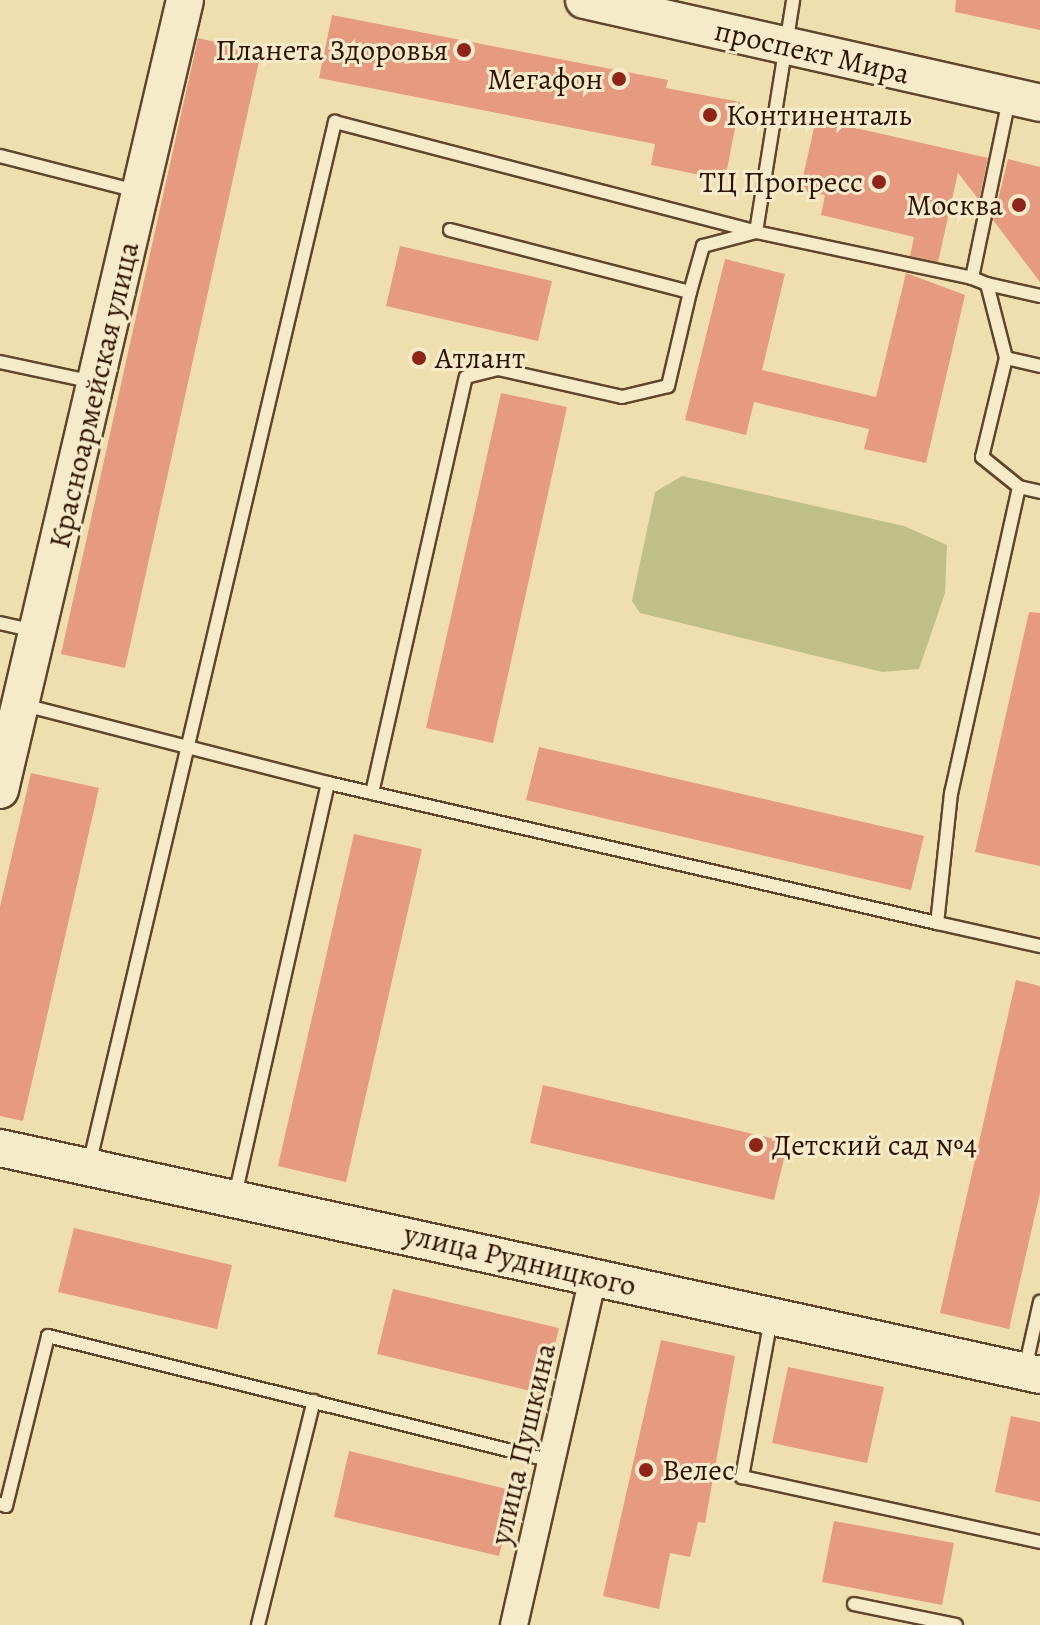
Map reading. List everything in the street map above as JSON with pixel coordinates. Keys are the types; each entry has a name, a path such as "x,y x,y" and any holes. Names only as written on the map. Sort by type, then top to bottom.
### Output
{"street":[{"name":"Красноармейская улица","path":"0,790 40,632 185,0"},
{"name":"проспект Мира","path":"584,0 1025,100"},
{"name":"улица Рудницкого","path":"0,1148 235,1196 1032,1373"},
{"name":"улица Пушкина","path":"514,1625 593,1277"}],"lane":[{"path":"756,232 793,0"},
{"path":"972,278 1025,100"},
{"path":"88,1168 335,122 756,232 972,278 1040,296"},
{"path":"0,156 141,193"},
{"path":"450,230 690,292"},
{"path":"372,793 466,377 498,369 622,397 668,386 703,246 756,232"},
{"path":"987,284 1006,358 982,457 1019,487 1040,492"},
{"path":"1006,358 1040,366"},
{"path":"0,362 97,382"},
{"path":"937,923 951,793 1019,487"},
{"path":"0,623 40,632"},
{"path":"21,704 328,783 1040,946"},
{"path":"235,1196 328,783"},
{"path":"1032,1373 1040,1302"},
{"path":"772,1316 742,1477 1040,1542"},
{"path":"0,1504 6,1506 48,1336 552,1461"},
{"path":"258,1625 314,1401"},
{"path":"854,1604 956,1625"}],"green space":[{"path":"682,476 904,526 947,545 945,593 919,669 882,672 640,613 632,601 655,492"}],"building":[{"path":"956,0 1040,0 1040,30 955,12"},
{"path":"332,15 668,80 666,88 740,102 725,180 651,165 655,144 319,78"},
{"path":"198,38 261,52 125,668 61,654"},
{"name":"ТЦ Прогресс","path":"816,119 988,158 979,200 958,173 938,262 910,256 914,237 821,215 825,195 800,190"},
{"name":"Москва","path":"1008,159 1040,167 1040,282 993,220"},
{"path":"400,246 552,281 538,341 386,306"},
{"path":"725,259 785,274 762,370 876,397 906,273 965,295 926,463 864,449 869,429 754,402 746,435 685,420"},
{"path":"501,393 567,407 493,743 426,728"},
{"path":"1029,612 1040,613 1040,866 975,852"},
{"path":"539,747 924,836 911,890 526,800"},
{"path":"31,773 99,788 23,1121 0,1116 0,907"},
{"path":"354,834 422,849 346,1182 278,1166"},
{"path":"1016,980 1040,986 1040,1193 1009,1329 940,1313"},
{"path":"543,1085 788,1142 774,1200 530,1143"},
{"path":"74,1228 232,1265 217,1329 58,1292"},
{"path":"393,1289 559,1328 543,1394 377,1354"},
{"path":"661,1340 735,1356 705,1523 698,1522 690,1557 670,1553 659,1609 603,1596"},
{"path":"788,1367 884,1387 867,1463 772,1443"},
{"path":"1011,1416 1040,1422 1040,1502 995,1492"},
{"path":"349,1451 515,1491 499,1556 334,1517"},
{"path":"834,1521 954,1543 942,1605 822,1582"}],"place":[{"name":"Планета Здоровья","path":"464,50"},
{"name":"Мегафон","path":"619,79"},
{"name":"Континенталь","path":"710,115"},
{"name":"ТЦ Прогресс","path":"879,182"},
{"name":"Москва","path":"1019,205"},
{"name":"Атлант","path":"419,358"},
{"name":"Детский сад №4","path":"756,1145"},
{"name":"Велес","path":"646,1470"}]}
